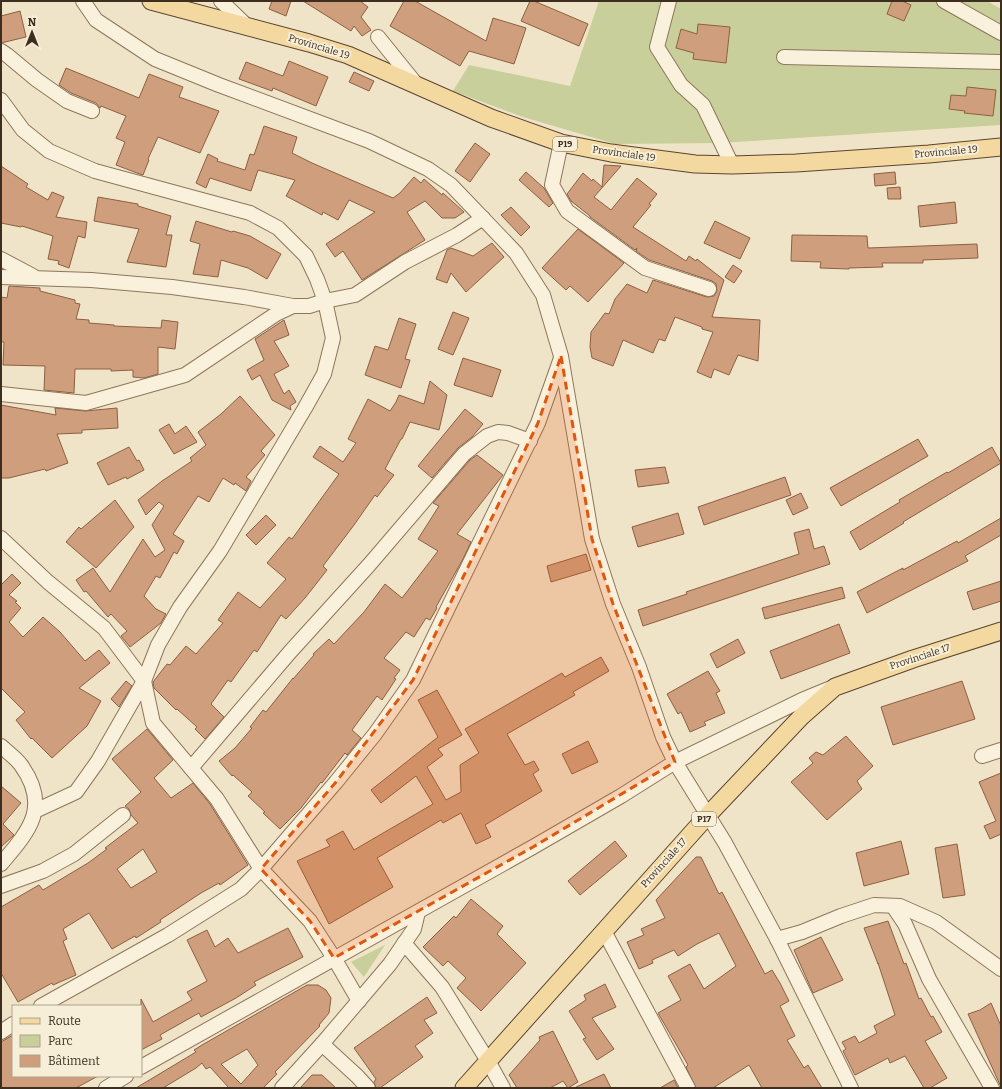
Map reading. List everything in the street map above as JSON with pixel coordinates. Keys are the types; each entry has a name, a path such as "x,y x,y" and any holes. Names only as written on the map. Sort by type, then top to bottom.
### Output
{"main road":[{"name":"Provinciale 19","path":"151,1 309,43 348,55 491,118 561,143 604,152 695,164 732,166 929,154 1001,147"},
{"name":"Provinciale 17","path":"464,1088 708,815 802,717 835,687 913,659 1001,631"}],"street":[{"path":"83,1 96,20 155,59 219,85 369,141 428,169 451,185 516,254 543,295 562,356 592,539 613,604 639,667 663,737 675,762 725,843 777,939 851,1088"},
{"path":"221,1 249,27"},
{"path":"669,1 657,47 681,85 703,105 732,166"},
{"path":"944,1 1001,34"},
{"path":"378,37 416,84"},
{"path":"1,51 66,101 92,111"},
{"path":"784,58 1001,62"},
{"path":"1,100 23,130 49,151 95,171 250,213 278,228 306,256 325,301 333,338 324,374 220,551 180,607 158,644 144,680 98,761 76,792 36,811"},
{"path":"561,143 552,185 567,211 645,268 709,289"},
{"path":"1,277 91,280 172,287 244,297 293,306 309,306 354,295 405,262 457,235 483,218"},
{"path":"1,259 37,278"},
{"path":"1,394 86,403 185,375 276,314 293,306"},
{"path":"43,1005 168,935 241,889 261,869 375,734 413,680 538,424 562,356"},
{"path":"191,768 290,652 369,565 464,454 487,436 498,432 508,433 530,441"},
{"path":"1,538 48,582 104,628 144,680 153,723 217,799 261,869 310,921 359,1000"},
{"path":"142,1066 418,912 621,796 675,762 802,700 835,687"},
{"path":"1,746 21,765 30,781 36,797 36,811 27,831 1,864"},
{"path":"982,756 1001,750"},
{"path":"1,886 44,871 74,854 123,815"},
{"path":"777,939 802,932 841,916 874,905 900,906 936,922 1001,968"},
{"path":"893,906 905,924 929,979 992,1088"},
{"path":"282,1088 322,1044 390,964 414,929 418,912"},
{"path":"604,931 688,1088"},
{"path":"404,943 442,987 503,1088"},
{"path":"1,1032 12,1025"},
{"path":"322,1044 368,1088"},
{"path":"106,1088 124,1077"}],"highlighted area":[{"path":"561,356 592,539 613,604 675,762 533,847 334,958 310,921 261,869 336,782 413,680 538,423"}],"green space":[{"path":"599,1 987,1 1001,9 1001,125 720,143 615,144 523,117 453,91 469,65 570,86"},
{"path":"385,945 364,977 351,962"}],"building":[{"path":"272,1 291,1 286,16 269,9"},
{"path":"303,1 360,1 368,7 361,17 371,30 362,36 354,26 351,31"},
{"path":"404,1 415,1 486,41 493,18 526,28 514,64 469,51 460,66 390,26"},
{"path":"530,1 534,1 588,24 579,46 521,21"},
{"path":"892,1 902,1 911,5 904,21 887,14"},
{"path":"20,11 26,37 1,43 1,16"},
{"path":"698,24 730,27 726,63 693,59 694,53 676,48 681,29 697,34"},
{"path":"289,61 328,77 316,106 273,88 272,91 239,79 246,62 283,76"},
{"path":"66,68 139,98 149,74 183,87 179,97 219,111 200,153 158,137 148,159 149,160 143,175 116,165 125,142 116,138 126,116 101,106 100,108 96,103 71,93 59,85"},
{"path":"354,72 374,81 369,91 349,82"},
{"path":"967,87 996,90 993,116 964,113 965,111 949,109 951,95 966,96"},
{"path":"264,126 297,137 292,153 393,198 400,193 414,177 421,183 424,179 442,195 443,193 464,212 455,218 442,218 425,201 407,212 425,240 362,280 343,251 335,257 326,244 375,212 349,200 338,220 323,212 322,215 286,196 295,180 258,170 251,191 210,178 206,188 196,183 208,154 218,159 217,161 245,170 250,154 254,155"},
{"path":"475,143 490,154 470,182 455,171"},
{"path":"604,165 621,166 594,197 611,210 637,178 657,194 649,204 651,205 633,227 686,261 689,256 696,261 697,259 724,280 712,317 760,320 758,361 738,355 729,375 714,369 711,378 697,372 713,332 702,329 702,327 675,317 665,341 659,339 653,353 623,340 613,366 592,358 590,347 591,332 605,313 609,314 615,299 627,284 647,293 653,280 707,297 714,296 717,291 716,284 712,281 649,260 636,251 637,248 635,250 571,201 567,194 583,173 602,187"},
{"path":"1,166 28,184 26,187 48,200 52,192 64,197 56,217 87,222 85,238 78,236 69,268 58,264 59,261 48,259 53,236 22,226 1,223"},
{"path":"526,172 544,188 553,203 549,207 519,180"},
{"path":"895,172 896,184 875,186 874,174"},
{"path":"900,187 901,199 888,199 887,188"},
{"path":"98,197 138,204 138,206 171,216 166,235 172,235 166,267 127,262 139,229 94,221"},
{"path":"955,202 957,223 920,227 918,206"},
{"path":"511,207 530,227 521,236 501,215"},
{"path":"196,221 250,236 281,254 267,279 248,268 221,260 218,277 193,274 200,244 190,241"},
{"path":"715,221 750,238 740,259 704,243"},
{"path":"578,229 624,263 588,302 570,286 566,290 542,268"},
{"path":"792,235 867,236 868,248 977,244 978,258 923,260 923,263 882,263 883,267 849,269 820,268 821,262 791,261"},
{"path":"492,243 504,257 466,292 451,273 447,283 436,279 447,250 451,248 473,256"},
{"path":"733,265 742,271 734,283 725,277"},
{"path":"9,286 40,288 40,291 75,300 75,303 80,304 76,319 89,320 89,323 114,326 161,328 162,320 178,322 175,349 158,347 158,374 144,378 133,377 133,370 111,371 111,369 75,369 74,393 44,390 45,366 3,365 4,342 1,342 1,297 7,298"},
{"path":"453,312 469,318 453,355 438,349"},
{"path":"399,318 416,324 405,359 410,360 401,388 365,375 375,346 388,350"},
{"path":"284,320 289,335 274,341 289,366 274,374 284,394 289,390 296,402 290,406 291,410 272,400 260,375 252,380 247,370 264,360 255,339"},
{"path":"463,358 501,370 492,397 454,385"},
{"path":"430,381 447,395 439,430 410,422 385,469 394,475 377,497 375,495 323,566 327,570 305,598 286,619 281,615 257,652 254,650 231,682 228,680 211,704 224,717 205,739 195,729 197,727 177,709 176,710 154,688 153,682 167,664 170,665 186,646 196,654 223,623 218,620 238,592 260,608 286,579 267,563 289,537 292,539 339,474 313,457 320,446 343,462 356,443 348,439 368,399 390,411 399,395 424,404"},
{"path":"240,396 275,435 261,451 265,455 246,477 251,481 246,491 235,483 234,485 223,478 209,502 198,496 173,534 184,541 177,554 174,552 160,578 156,576 144,596 156,609 166,614 161,623 130,647 121,636 127,631 111,614 108,617 86,591 84,592 76,580 93,568 110,592 143,539 155,557 165,550 152,525 164,506 159,502 146,515 138,500 162,481 192,461 190,458 206,445 198,432 221,414"},
{"path":"1,405 56,415 55,408 85,411 117,408 118,428 82,430 82,433 57,434 68,463 46,471 45,469 9,478 1,478"},
{"path":"465,409 483,424 472,437 458,448 432,478 418,466"},
{"path":"169,424 175,434 186,426 197,442 174,454 159,430"},
{"path":"918,439 928,456 841,506 830,488"},
{"path":"129,447 137,461 139,460 144,470 127,479 126,477 108,485 97,463"},
{"path":"992,447 1001,463 903,522 904,523 860,550 850,532 900,502 899,500"},
{"path":"477,455 503,475 457,534 471,542 463,559 430,620 426,618 414,637 406,632 384,658 400,670 394,678 396,679 382,700 377,696 352,730 361,738 347,755 345,753 301,808 280,829 248,796 252,792 233,775 232,776 219,761 235,748 252,728 250,727 263,710 266,712 293,678 314,655 313,654 329,639 334,644 364,612 385,584 402,598 438,551 418,539 439,506 433,503 470,460"},
{"path":"665,467 669,483 638,487 635,470"},
{"path":"785,477 791,495 704,525 698,507"},
{"path":"801,493 808,508 793,515 786,500"},
{"path":"115,500 134,527 96,568 66,542 79,527 81,529"},
{"path":"678,513 684,534 638,547 632,527"},
{"path":"266,515 276,525 256,545 246,535"},
{"path":"1001,518 1001,535 965,556 968,561 867,613 857,592 903,568 903,570 957,541 958,543"},
{"path":"809,529 814,549 824,546 830,564 643,626 638,610 687,594 686,592 799,554 794,533"},
{"path":"586,554 591,570 551,582 547,566"},
{"path":"12,574 21,583 9,595 17,601 15,602 21,608 9,622 23,637 43,617 60,632 85,661 99,650 110,663 79,688 101,701 87,726 52,758 32,738 31,739 16,720 25,712 1,688 1,585"},
{"path":"1001,581 1001,601 973,610 967,592"},
{"path":"842,587 845,598 765,619 762,608"},
{"path":"839,624 850,653 781,679 770,651"},
{"path":"738,639 745,653 717,668 710,654"},
{"path":"601,657 609,671 573,692 575,695 507,734 525,765 534,761 539,770 533,774 542,791 485,825 491,837 476,844 461,813 443,823 441,820 377,858 393,887 329,924 297,861 330,846 326,840 343,831 354,850 433,804 416,776 381,803 371,790 438,737 418,700 437,690 462,735 438,749 443,755 427,767 446,800 461,792 460,765 479,753 465,729 562,673 565,677"},
{"path":"708,671 720,691 716,693 725,713 704,722 706,725 690,732 681,712 678,714 667,694"},
{"path":"126,681 132,686 119,707 111,699"},
{"path":"962,681 975,719 893,745 881,707"},
{"path":"147,729 173,760 154,778 171,798 193,783 210,804 248,865 220,885 219,883 201,893 136,938 135,936 112,949 89,913 63,929 67,939 63,941 76,975 53,985 52,983 18,1002 1,973 1,907 39,885 43,890 88,863 138,823 131,815 129,809 125,806 141,792 112,759","holes":["143,849 157,872 131,888 117,869"]},
{"path":"846,736 873,766 857,781 862,789 827,820 791,782 813,763 809,758 816,752 823,755"},
{"path":"588,741 598,762 572,774 562,754"},
{"path":"1001,773 1001,834 990,839 984,826 996,821 979,782"},
{"path":"1,786 21,803 3,824 14,835 1,847"},
{"path":"615,841 627,856 580,895 568,881"},
{"path":"901,841 909,874 864,886 856,853"},
{"path":"957,844 965,895 943,898 935,848"},
{"path":"696,857 701,857 719,894 722,892 765,974 772,970 780,983 789,1001 780,1006 795,1036 787,1040 804,1068 808,1065 822,1088 762,1088 749,1065 713,1088 696,1088 686,1067 688,1065 658,1013 681,1000 668,976 690,964 704,989 736,966 719,933 678,956 674,950 652,960 653,963 639,969 627,942 644,935 641,929 665,918 656,900"},
{"path":"471,899 503,926 497,934 526,963 481,1011 457,988 466,978 448,961 443,966 423,947 454,916 456,918"},
{"path":"888,921 904,964 906,963 919,999 921,998 931,1017 933,1016 942,1032 925,1041 947,1078 930,1088 924,1088 905,1056 890,1063 888,1058 855,1075 843,1051 846,1049 842,1042 855,1036 859,1043 877,1033 874,1026 895,1015 878,963 864,928"},
{"path":"288,928 303,957 254,982 256,985 236,998 201,1017 199,1013 160,1035 162,1039 142,1049 141,999 153,1022 192,1000 187,992 207,981 187,940 207,930 215,947 228,938 238,953"},
{"path":"821,937 843,980 813,993 794,950"},
{"path":"605,984 616,1007 592,1018 614,1049 597,1060 583,1039 586,1038 569,1011 586,1000 584,995"},
{"path":"307,985 318,985 326,990 331,998 329,1013 319,1025 320,1026 275,1072 277,1074 263,1088 229,1088 210,1067 206,1069 202,1063 163,1088 136,1088 196,1052 194,1050","holes":["247,1049 258,1065 241,1084 221,1064"]},
{"path":"427,997 437,1013 424,1020 433,1033 415,1046 423,1057 380,1088 376,1088 374,1082 376,1079 354,1048"},
{"path":"991,1003 1001,1026 1001,1087 968,1014 980,1010"},
{"path":"553,1031 578,1082 568,1088 563,1081 550,1088 517,1088 509,1075 540,1040 539,1037"},
{"path":"12,1036 12,1077 96,1077 76,1088 1,1088 1,1042"},
{"path":"604,1074 611,1088 574,1088"},
{"path":"312,1075 322,1075 336,1088 300,1088"},
{"path":"674,1080 678,1088 660,1088"}]}
